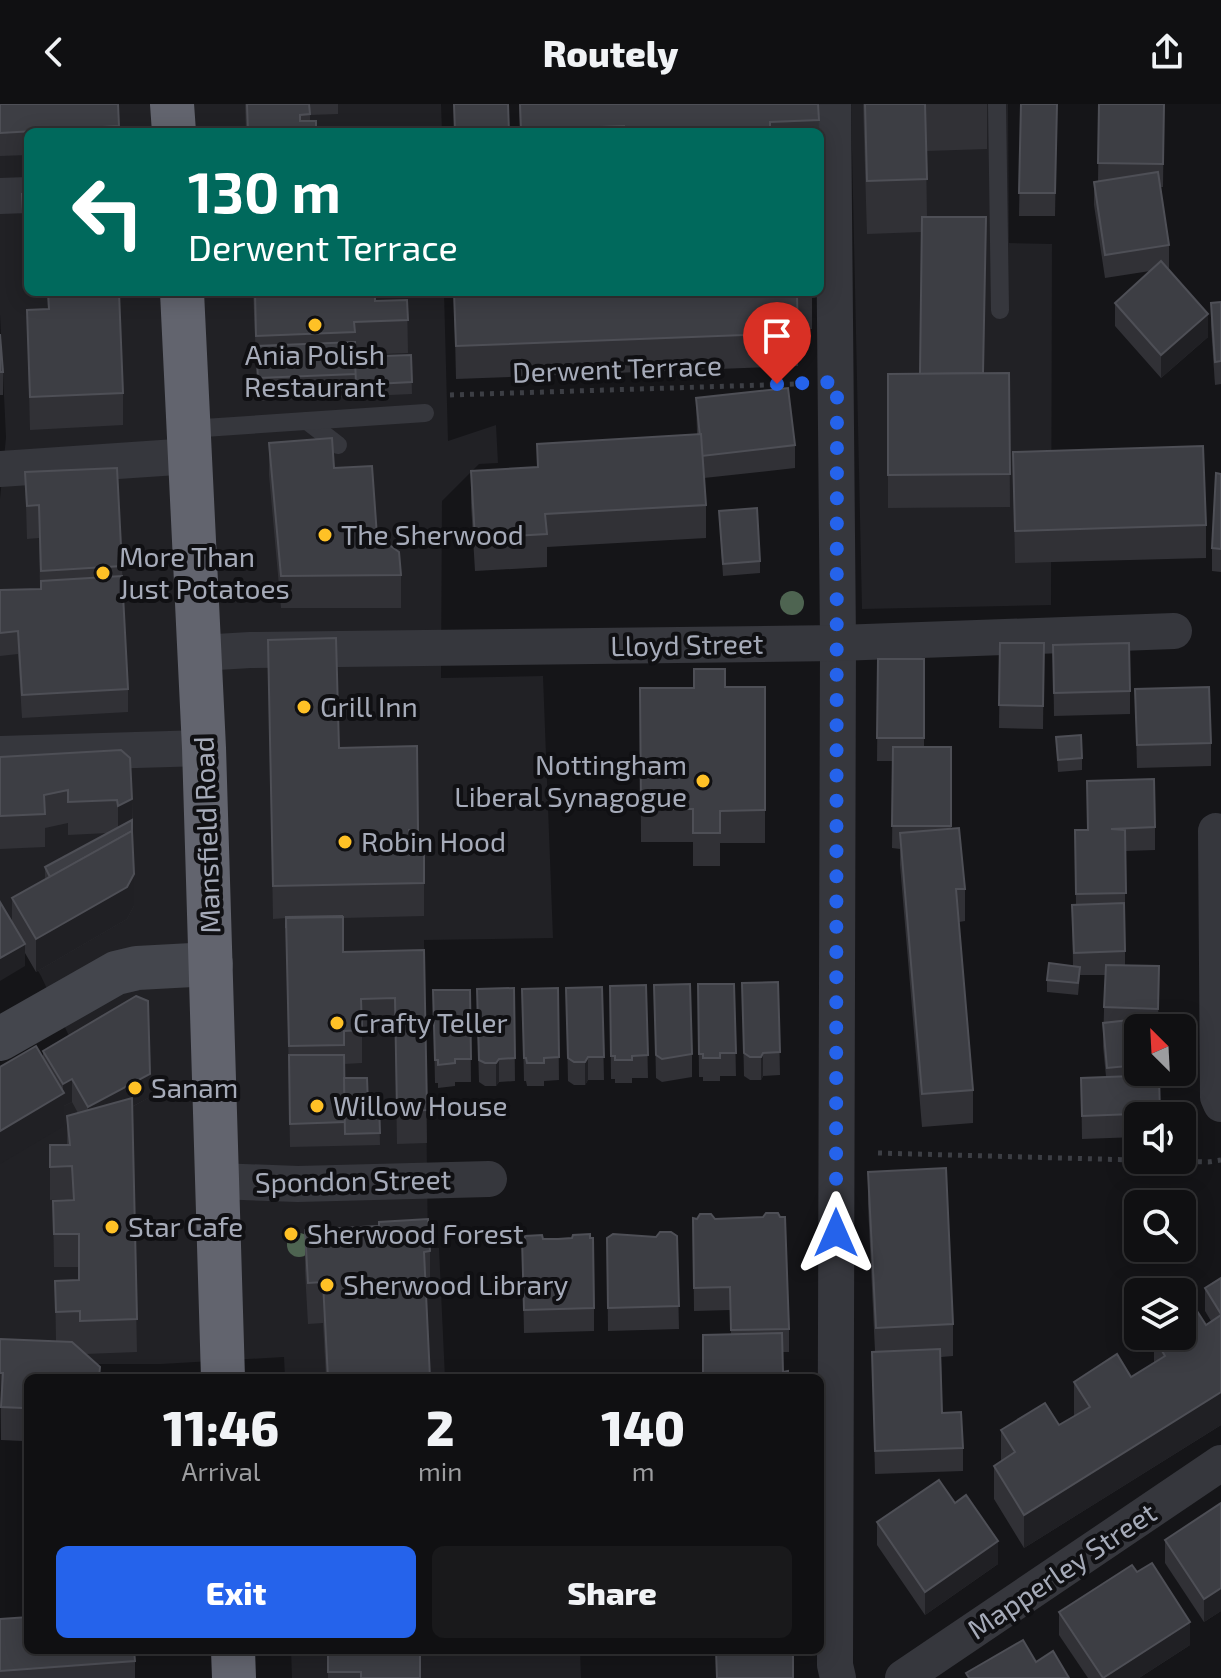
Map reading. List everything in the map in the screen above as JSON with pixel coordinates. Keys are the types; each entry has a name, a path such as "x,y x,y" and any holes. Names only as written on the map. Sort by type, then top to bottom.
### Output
{"highway":[{"path":"172,104 174,128"},
{"name":"Mansfield Road","path":"182,296 204,748 223,1374"},
{"path":"233,1654 234,1678"}],"street":[{"path":"833,104 838,643 835,1152 835,1665 838,1678"},
{"path":"0,196 24,195"},
{"path":"0,469 190,442"},
{"name":"Lloyd Street","path":"200,653 838,643 1174,631"},
{"path":"0,754 204,748"},
{"path":"1216,831 1218,1097 1221,1104"},
{"path":"0,1039 116,973 137,968 211,964"},
{"name":"Spondon Street","path":"217,1181 298,1184 489,1179"},
{"name":"Mapperley Street","path":"903,1678 1221,1463"}],"lane":[{"path":"997,104 1000,310"},
{"path":"190,442 307,421 425,413"},
{"path":"307,421 338,445"}],"path":[{"name":"Derwent Terrace","path":"446,395 837,382"},
{"path":"835,1152 1221,1160"}],"shaded area":[{"path":"0,104 441,104 442,128 24,128 24,296 444,296 448,441 496,425 498,463 479,464 442,501 441,678 543,676 553,938 424,940 428,1248 439,1248 445,1374 285,1374 284,1357 161,1364 0,1364 0,1096 75,1049 41,976 0,908 0,499 6,437 0,314"},
{"path":"851,104 1008,104 1009,243 1052,244 1051,605 862,609"},
{"path":"291,1654 580,1654 581,1678 292,1678"}],"building":[{"path":"0,104 118,104 119,126 24,128 24,132 0,133"},
{"path":"247,104 309,104 310,114 300,115 300,121 316,121 316,128 248,128"},
{"path":"454,104 508,104 509,128 455,128"},
{"path":"520,104 818,104 819,120 770,122 770,128 521,128"},
{"path":"865,104 925,104 927,179 867,181"},
{"path":"1021,104 1057,104 1055,193 1019,193"},
{"path":"1099,104 1164,104 1163,164 1098,163"},
{"path":"1158,172 1169,245 1105,255 1094,182"},
{"path":"922,217 986,217 983,373 920,374"},
{"path":"1161,261 1208,314 1161,355 1115,303"},
{"path":"48,296 119,296 123,393 30,397 27,310 49,309"},
{"path":"255,296 375,296 375,301 407,300 408,320 354,322 355,332 256,336"},
{"path":"454,296 797,296 798,333 456,346"},
{"path":"1221,302 1221,361 1215,362 1211,303"},
{"path":"0,334 3,372 0,372"},
{"path":"355,342 356,374 258,378 256,346"},
{"path":"411,355 412,382 356,385 355,357"},
{"path":"1009,373 1010,474 888,475 888,374"},
{"path":"788,388 795,445 702,456 696,398"},
{"path":"701,434 706,505 545,514 547,534 475,538 471,471 538,467 537,444"},
{"name":"The Sherwood","path":"332,438 334,468 372,466 377,536 399,552 401,575 281,576 269,443"},
{"path":"1203,446 1206,525 1015,531 1013,452"},
{"path":"117,468 122,566 41,571 39,505 27,506 25,472"},
{"path":"1216,473 1221,474 1221,549 1212,548"},
{"path":"757,508 760,561 723,564 719,511"},
{"path":"122,576 128,689 22,695 18,631 0,633 0,590 41,589 41,581"},
{"path":"336,638 339,748 417,746 418,830 409,830 410,855 424,855 424,883 273,886 268,640"},
{"path":"1000,643 1044,643 1043,706 999,705"},
{"path":"1129,643 1130,691 1054,693 1053,645"},
{"path":"878,659 924,659 924,738 877,738"},
{"name":"Nottingham Liberal Synagogue","path":"694,669 725,669 725,687 765,687 765,810 720,811 720,833 693,833 693,809 641,809 640,688 694,688"},
{"path":"1209,687 1211,743 1137,745 1135,689"},
{"path":"1081,735 1082,758 1058,760 1056,737"},
{"path":"893,747 951,747 951,826 892,826"},
{"path":"121,750 130,758 132,799 118,806 117,800 68,802 68,790 44,795 45,814 0,816 0,757"},
{"path":"1154,779 1155,827 1111,829 1125,830 1126,893 1076,894 1075,830 1088,830 1087,781"},
{"path":"132,820 132,831 50,877 45,867"},
{"path":"959,828 965,889 956,889 973,1090 922,1094 900,833"},
{"path":"132,831 134,874 127,887 36,939 12,898"},
{"path":"0,902 25,944 0,958"},
{"path":"1124,903 1125,951 1074,953 1072,905"},
{"path":"342,916 342,917 286,917"},
{"path":"343,917 343,952 424,950 427,1110 397,1111 395,998 361,999 362,1030 344,1031 344,1045 289,1046 286,918"},
{"path":"1049,963 1080,967 1078,983 1047,980"},
{"path":"1106,965 1159,966 1158,1009 1104,1007"},
{"path":"778,982 780,1052 750,1057 744,1053 742,983"},
{"path":"690,984 692,1054 662,1059 656,1055 654,985"},
{"path":"698,984 734,984 736,1053 720,1053 720,1058 703,1058 703,1054 699,1054"},
{"path":"646,985 648,1055 632,1056 632,1060 615,1060 615,1056 611,1056 610,986"},
{"path":"602,987 604,1057 588,1057 585,1062 574,1062 568,1058 566,988"},
{"path":"514,988 515,1058 485,1063 479,1060 477,989"},
{"path":"558,988 559,1057 544,1058 544,1063 527,1063 524,1058 522,989"},
{"path":"433,990 470,990 471,1059 455,1059 455,1063 438,1065 438,1060 435,1060"},
{"path":"136,996 148,1001 150,1074 88,1107 72,1079 63,1084 43,1051"},
{"path":"1124,1021 1124,1066 1107,1068 1103,1023"},
{"path":"36,1046 64,1093 0,1131 0,1067"},
{"name":"Willow House","path":"289,1055 344,1055 345,1122 290,1124"},
{"path":"1124,1076 1124,1086 1159,1086 1160,1102 1124,1102 1124,1114 1082,1116 1081,1078"},
{"path":"344,1078 367,1078 368,1104 379,1104 380,1133 345,1134"},
{"path":"132,1098 137,1319 80,1321 80,1311 56,1312 55,1281 79,1280 79,1234 54,1234 53,1201 74,1200 72,1166 50,1167 50,1145 70,1145 67,1116"},
{"path":"946,1168 953,1324 876,1328 868,1172"},
{"path":"766,1213 778,1213 780,1217 785,1217 789,1329 731,1330 730,1287 694,1288 693,1218 697,1219 700,1214 711,1214 715,1219 763,1217"},
{"path":"428,1219 430,1251 424,1252 430,1374 328,1374 323,1282 308,1283 305,1230 379,1226 379,1222"},
{"path":"660,1232 671,1232 677,1236 679,1306 608,1308 607,1238 613,1234 656,1237"},
{"path":"590,1234 593,1238 594,1308 524,1310 522,1239 525,1240 525,1236 542,1235 543,1239 558,1239"},
{"path":"1221,1278 1221,1314 1205,1288"},
{"path":"1196,1312 1206,1325 1221,1315 1221,1392 1024,1515 994,1466 1015,1452 1001,1430 1045,1403 1059,1425 1090,1407 1074,1382 1117,1354 1131,1377 1165,1356 1162,1350 1196,1350"},
{"path":"782,1333 783,1372 788,1371 788,1374 699,1374 703,1373 703,1335"},
{"path":"0,1339 72,1342 100,1367 99,1374 24,1374 24,1409 1,1407 3,1373 0,1373"},
{"path":"940,1349 942,1413 961,1412 963,1448 875,1451 872,1352"},
{"path":"939,1480 955,1503 966,1495 998,1541 925,1592 877,1522"},
{"path":"1221,1503 1221,1588 1204,1599 1165,1540"},
{"path":"1152,1563 1190,1622 1103,1678 1059,1612 1132,1565 1137,1572"},
{"path":"24,1617 24,1654 134,1654 135,1661 0,1671 0,1619"},
{"path":"1023,1640 1036,1662 1053,1651 1069,1678 969,1678 966,1673"},
{"path":"328,1654 420,1654 420,1678 361,1678 361,1672 328,1672"},
{"path":"716,1654 793,1654 793,1678 717,1678"}],"place":[{"name":"Ania Polish Restaurant","path":"315,325"},
{"name":"The Sherwood","path":"325,535"},
{"name":"More Than Just Potatoes","path":"103,573"},
{"name":"Grill Inn","path":"304,707"},
{"name":"Nottingham Liberal Synagogue","path":"703,781"},
{"name":"Robin Hood","path":"345,842"},
{"name":"Crafty Teller","path":"337,1023"},
{"name":"Sanam","path":"135,1088"},
{"name":"Willow House","path":"317,1106"},
{"name":"Star Cafe","path":"112,1227"},
{"name":"Sherwood Forest","path":"291,1234"},
{"name":"Sherwood Library","path":"327,1285"}],"route":[{"path":"777,384 837,382 836,1233"}]}
